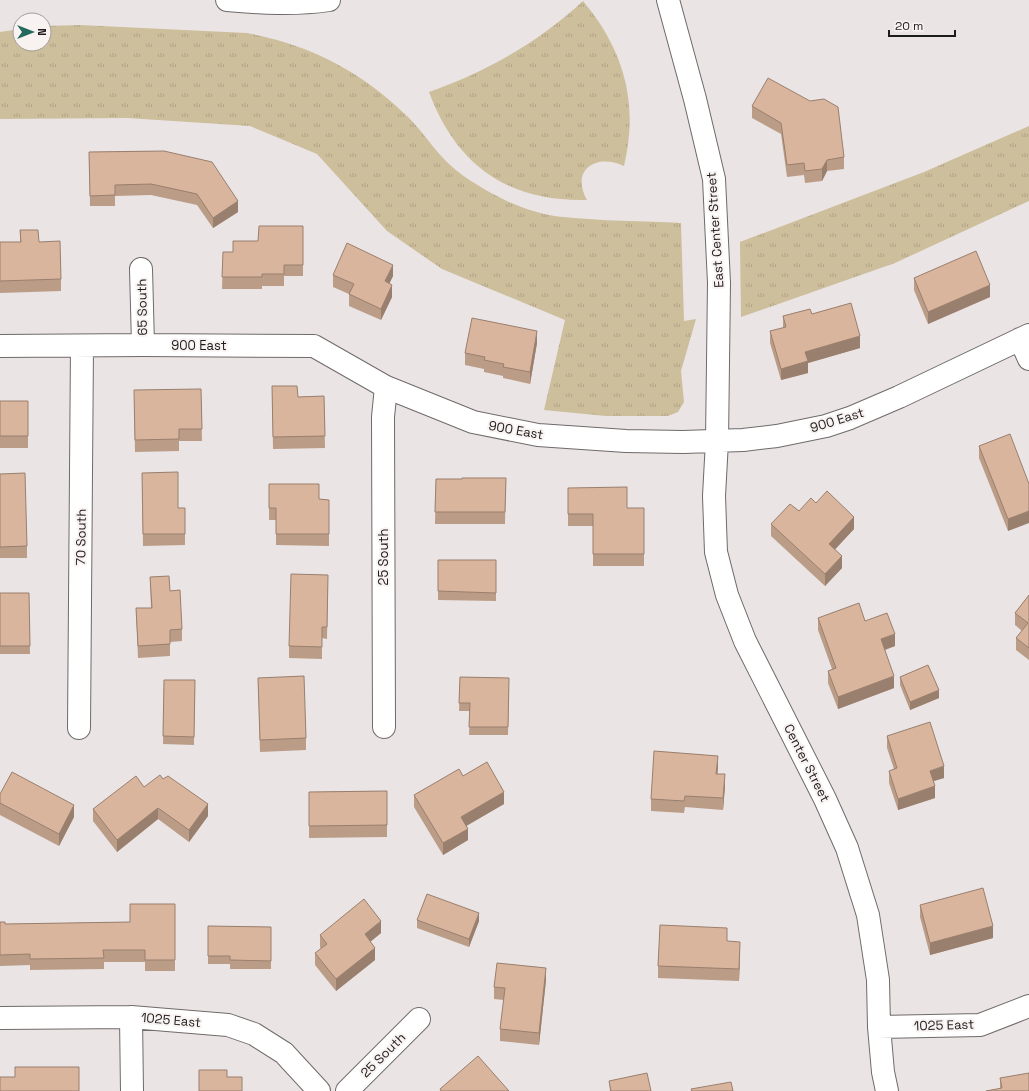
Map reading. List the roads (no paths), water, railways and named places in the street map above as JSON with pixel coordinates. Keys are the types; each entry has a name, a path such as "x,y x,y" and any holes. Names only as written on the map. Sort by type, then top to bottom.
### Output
{"street":[{"path":"227,0 255,3 285,3 329,0"},
{"name":"East Center Street","path":"668,0 695,99 714,179 719,283 717,441"},
{"name":"65 South","path":"141,270 143,345"},
{"path":"1024,337 1029,359"},
{"name":"900 East","path":"0,346 314,346 386,387 473,422 538,435 626,441 683,442 776,436 826,426 850,418 899,397 1024,337"},
{"name":"70 South","path":"79,728 82,346"},
{"name":"25 South","path":"384,727 383,417 386,387"},
{"name":"Center Street","path":"717,441 714,496 716,552 728,595 745,641 825,799 847,848 868,915 878,980 879,1027 883,1072 887,1091"},
{"name":"1025 East","path":"879,1027 980,1024 1029,1006"},
{"path":"131,1017 132,1091"},
{"name":"1025 East","path":"0,1018 131,1017 228,1025 254,1034 284,1053 319,1091"},
{"name":"25 South","path":"346,1091 419,1019"}]}
